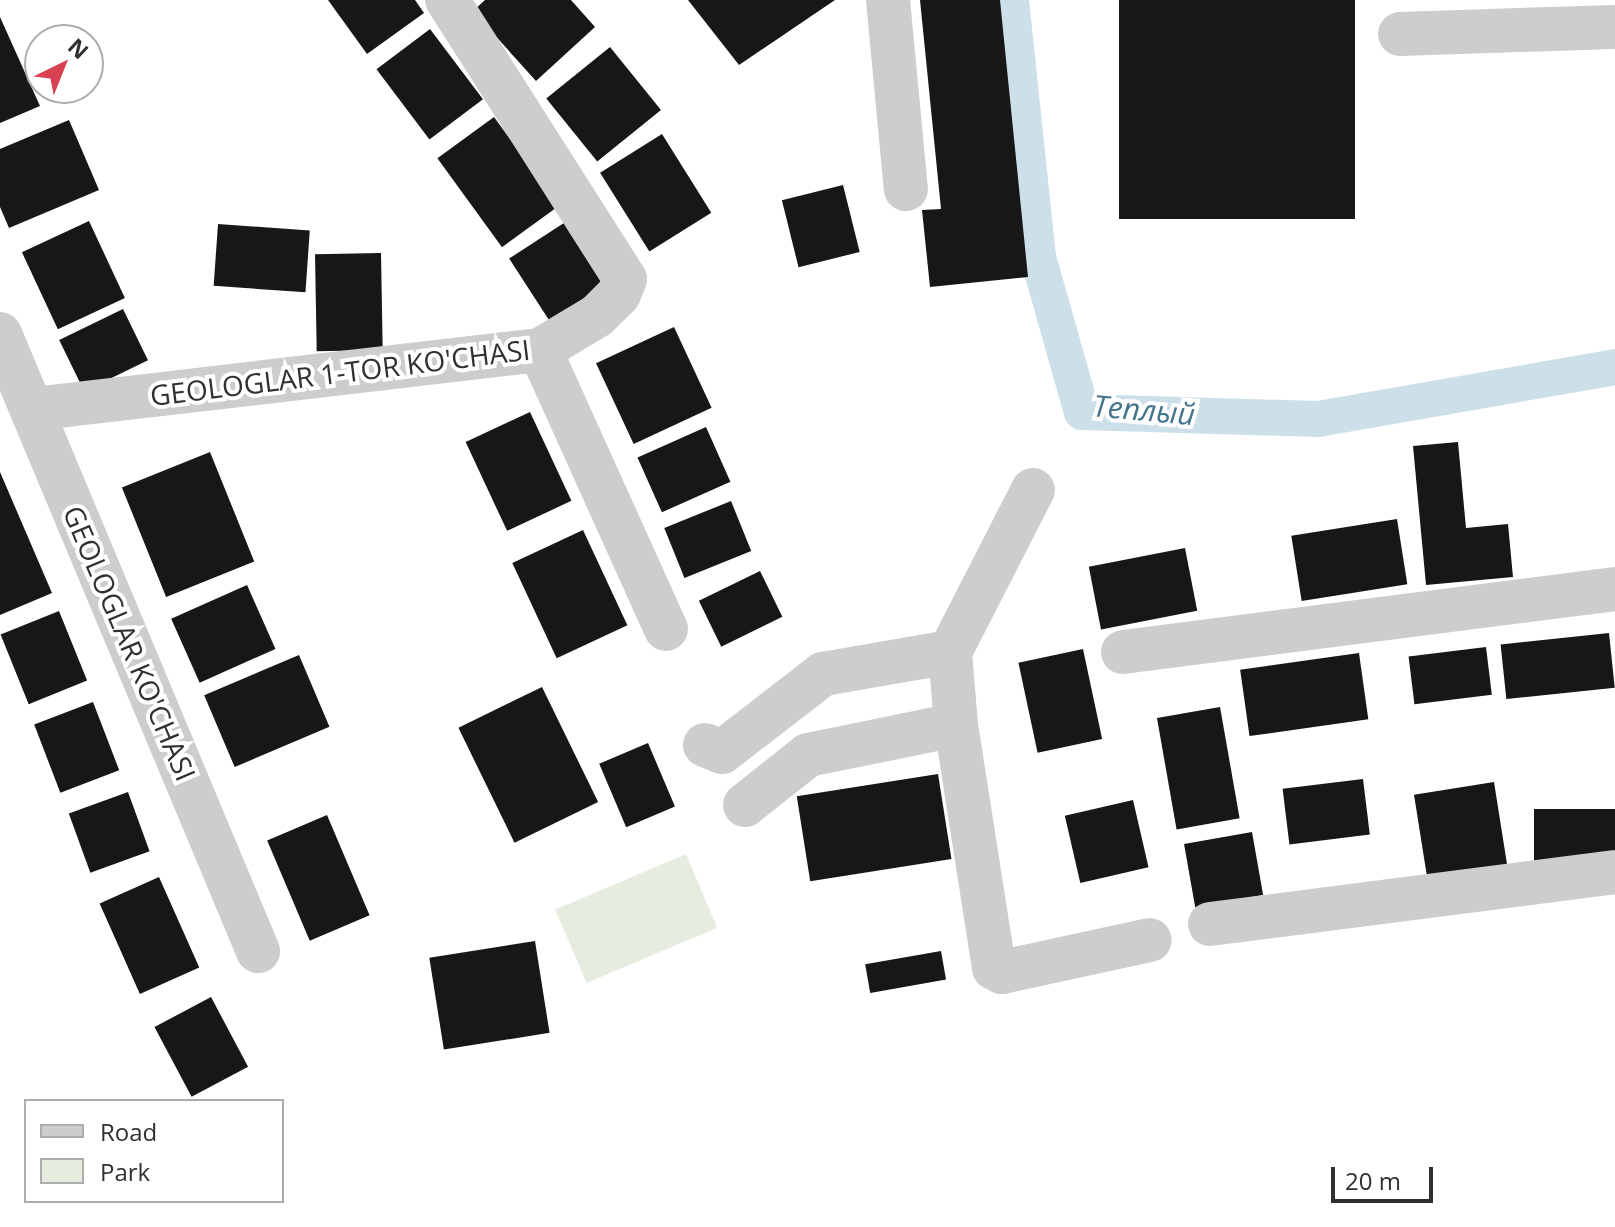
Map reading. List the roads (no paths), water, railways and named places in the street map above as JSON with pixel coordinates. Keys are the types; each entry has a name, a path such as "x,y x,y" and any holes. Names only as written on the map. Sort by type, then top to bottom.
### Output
{"street":[{"name":"GEOLOGLAR 1-TOR KO'CHASI","path":"33,409 540,350 597,316 619,294 625,279 447,0"},
{"path":"888,0 906,189"},
{"path":"1400,34 1615,27"},
{"name":"GEOLOGLAR KO'CHASI","path":"0,334 258,951"},
{"path":"540,350 666,629"},
{"path":"1033,490 950,652 956,725 994,968 1002,972 1150,940"},
{"path":"1123,652 1615,589"},
{"path":"705,745 722,752 823,674 950,652"},
{"path":"745,805 808,755 956,725"},
{"path":"1210,924 1615,872"}],"waterway":[{"name":"Теплый","path":"1011,0 1038,257 1082,412 1318,419 1615,367"}]}
